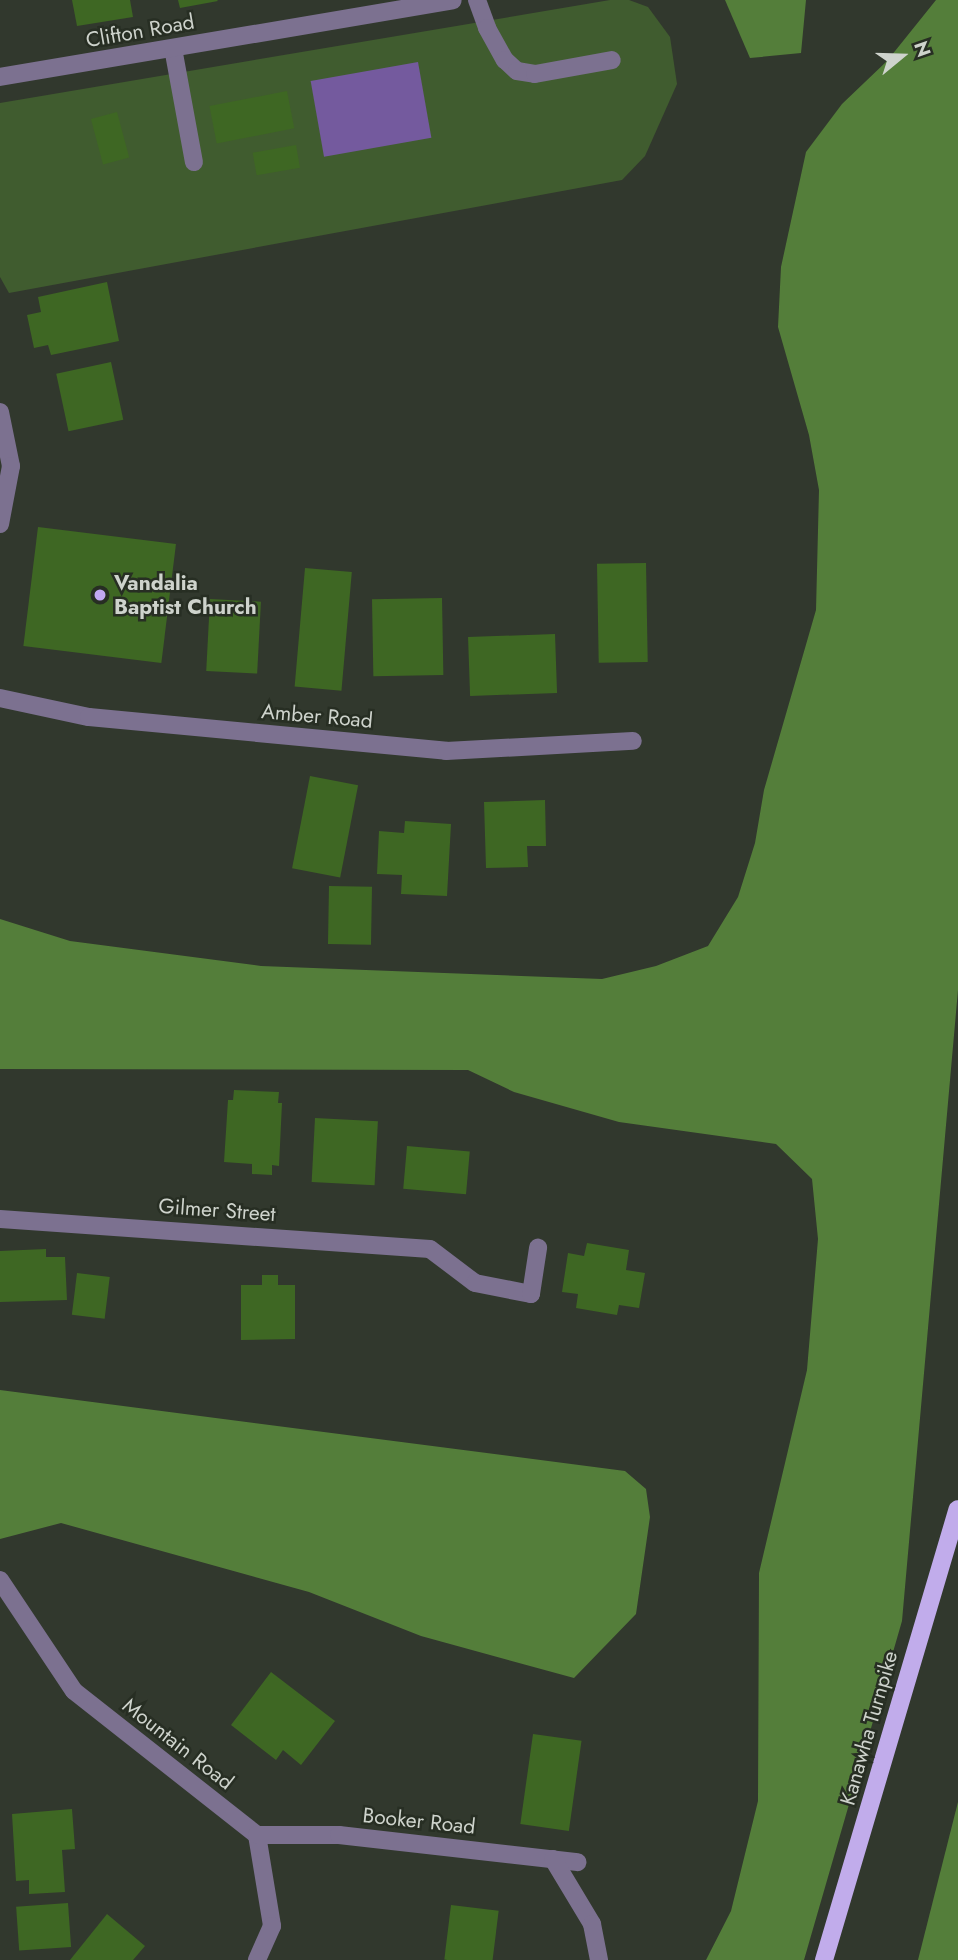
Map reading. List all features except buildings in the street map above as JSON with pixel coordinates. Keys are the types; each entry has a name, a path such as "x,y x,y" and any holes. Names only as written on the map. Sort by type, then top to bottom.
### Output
{"main road":[{"name":"Kanawha Turnpike","path":"824,1960 958,1509"}],"street":[{"name":"Clifton Road","path":"0,78 453,0"},
{"path":"478,0 487,28 505,60 517,71 535,74 612,60"},
{"path":"173,48 194,162"},
{"path":"0,412 10,466 0,524"},
{"name":"Amber Road","path":"0,698 89,717 446,751 633,741"},
{"name":"Gilmer Street","path":"0,1219 430,1249 475,1283 531,1294 538,1248"},
{"name":"Mountain Road","path":"0,1580 74,1691 257,1835"},
{"path":"257,1835 272,1926 257,1960"},
{"name":"Booker Road","path":"257,1835 339,1835 576,1862"},
{"path":"553,1859 592,1924 599,1960"}],"green space":[{"path":"610,0 629,0 648,7 670,37 677,84 645,156 622,180 9,293 0,277 0,103"},
{"path":"725,0 806,0 801,53 750,58"},
{"path":"936,0 958,0 958,990 902,1621 804,1960 706,1960 731,1911 758,1801 759,1573 807,1370 818,1239 812,1179 776,1144 619,1122 514,1092 468,1070 0,1069 0,919 70,941 261,966 602,979 656,966 708,946 738,897 755,843 764,790 816,610 819,490 809,435 778,327 781,267 806,152 842,104 887,61"},
{"path":"0,1390 625,1471 646,1489 650,1517 636,1614 574,1678 421,1636 309,1592 61,1523 0,1539"},
{"path":"958,1802 958,1960 918,1960"}],"shaded area":[{"path":"418,62 431,138 324,157 311,81"}],"place":[{"name":"Vandalia Baptist Church","path":"100,595"}]}
